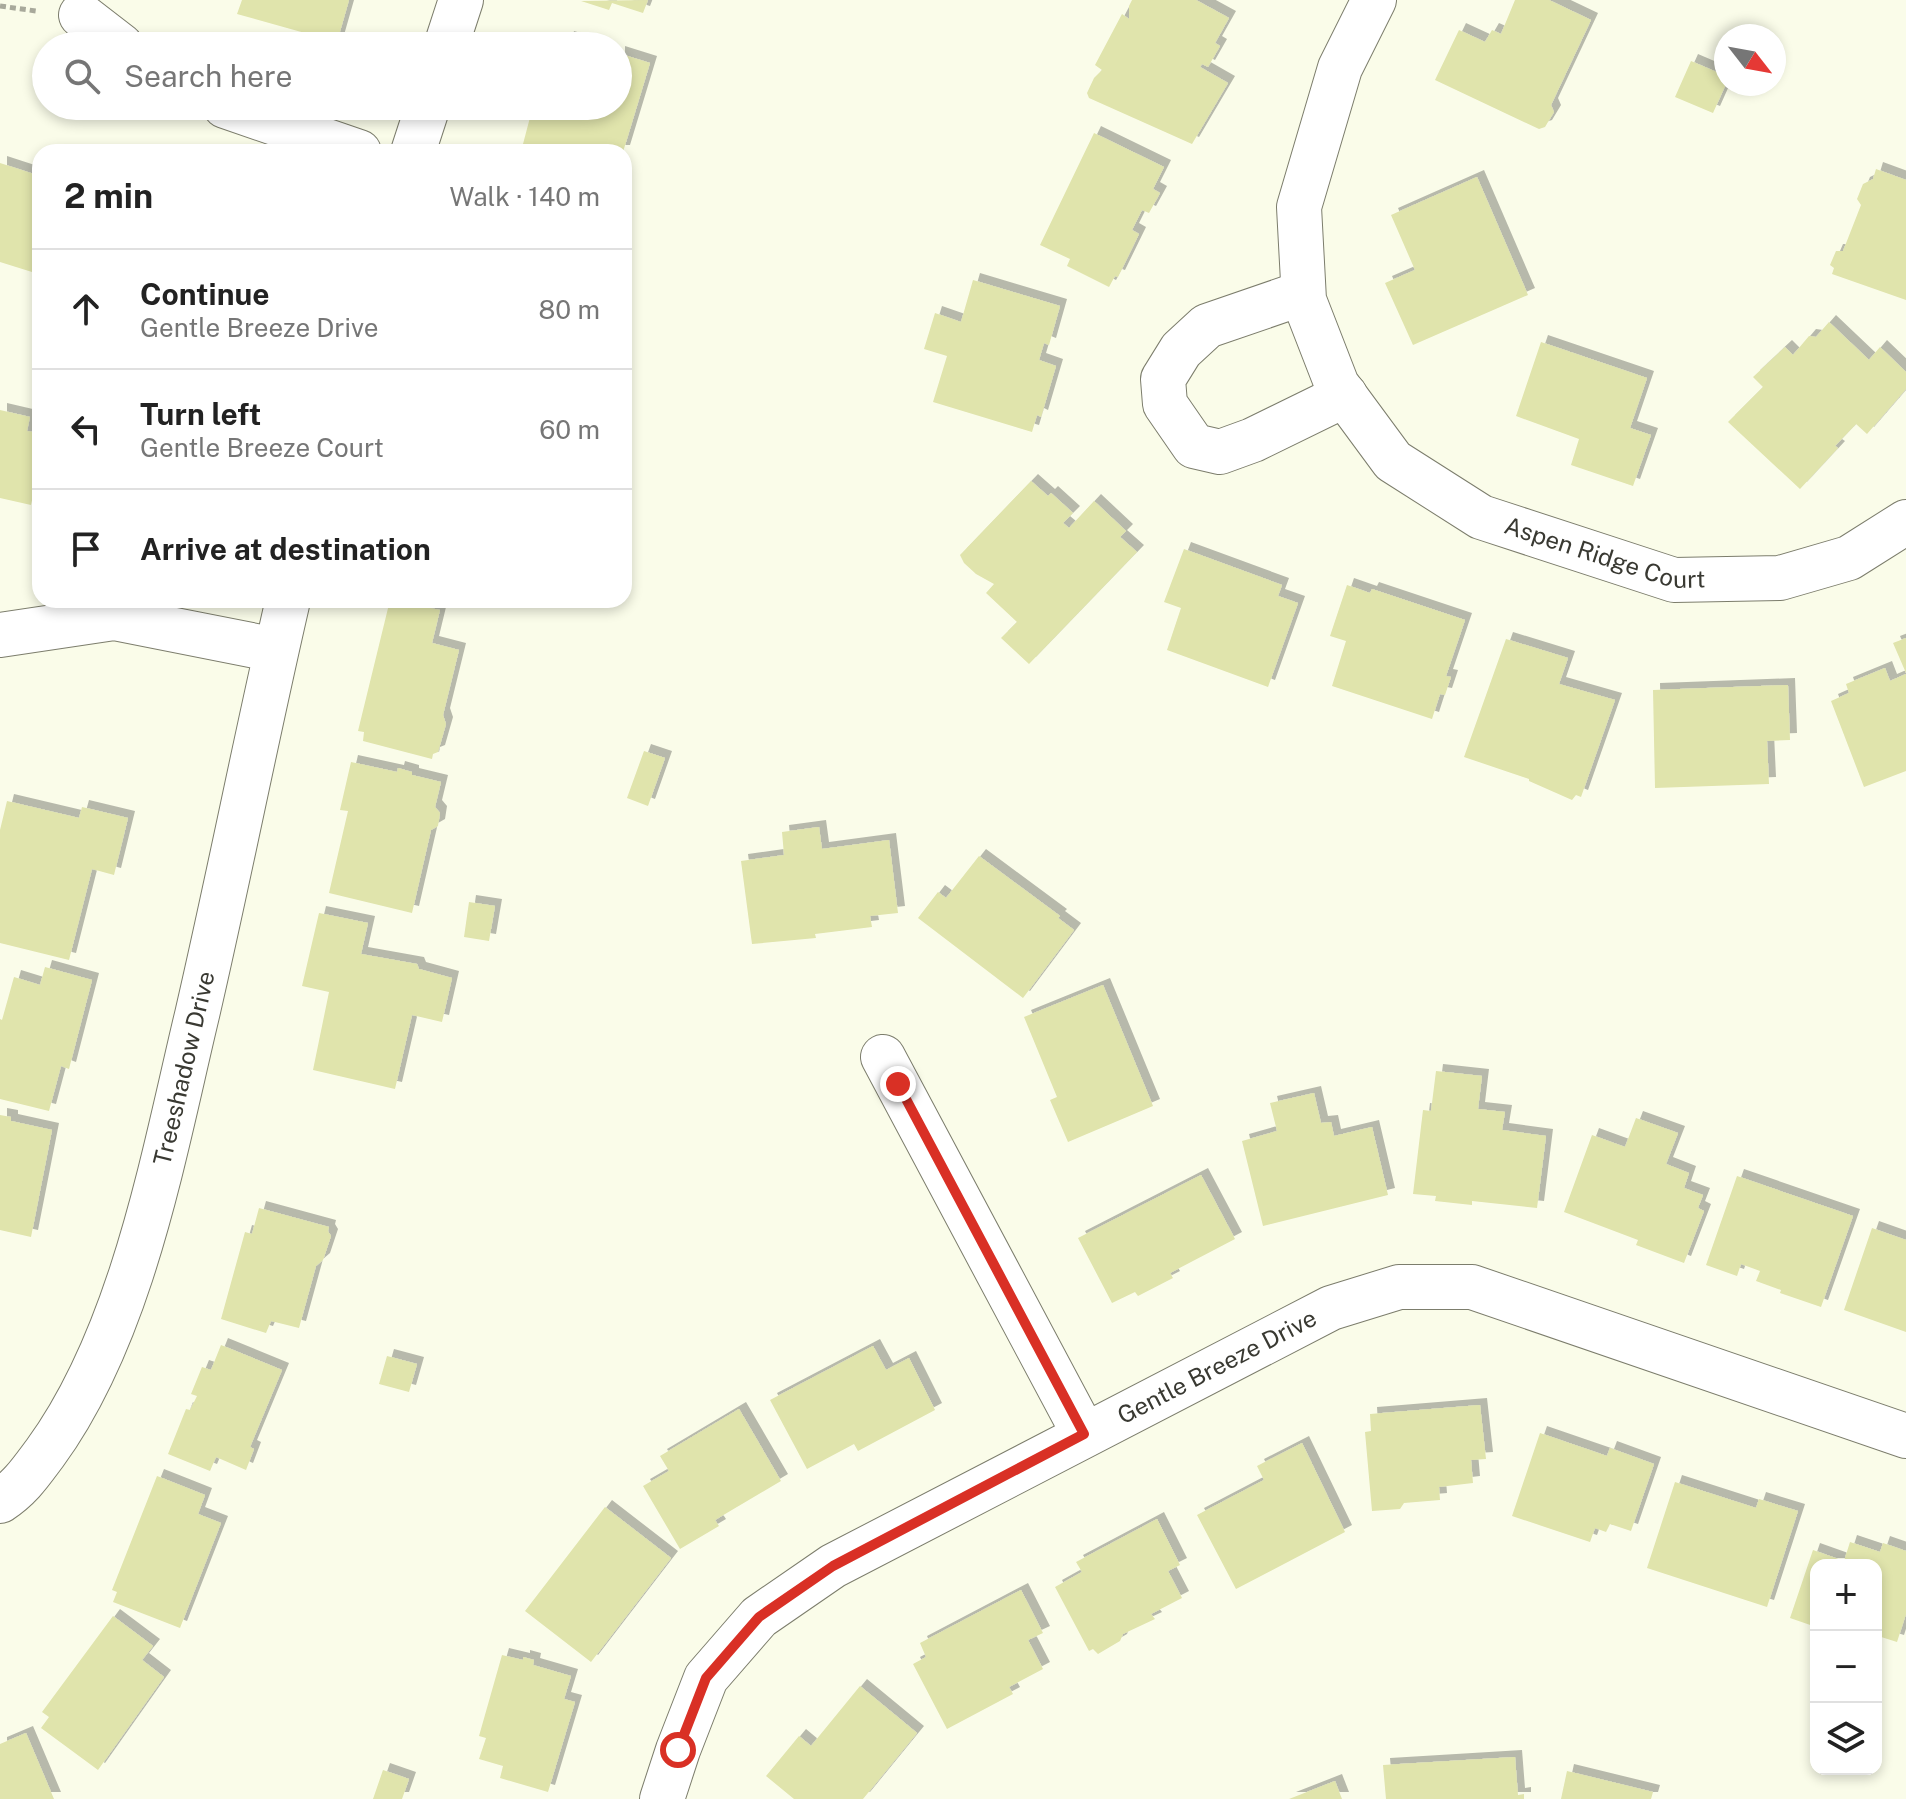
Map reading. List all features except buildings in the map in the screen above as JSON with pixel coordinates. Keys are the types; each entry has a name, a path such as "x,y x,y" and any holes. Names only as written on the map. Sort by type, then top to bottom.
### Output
{"street":[{"path":"451,32 461,0"},
{"name":"Aspen Ridge Court","path":"1374,0 1340,68 1299,207 1303,293 1337,385 1393,461 1481,517 1674,580 1780,578 1849,558 1906,522"},
{"path":"81,15 103,32"},
{"path":"266,120 336,144"},
{"path":"416,144 423,120"},
{"path":"1303,293 1207,326 1181,350 1163,379 1165,404 1194,446 1220,452 1253,440 1345,395"},
{"name":"Treeshadow Drive","path":"0,1501 19,1488 68,1422 108,1336 150,1216 209,964 286,608"},
{"path":"0,635 114,618 276,650"},
{"path":"883,1057 1084,1434"},
{"name":"Gentle Breeze Drive","path":"662,1799 706,1678 759,1617 833,1566 1084,1434 1331,1308 1399,1287 1472,1287 1906,1436"}],"route":[{"path":"678,1750 706,1678 759,1617 833,1566 1084,1434 898,1084"}]}
